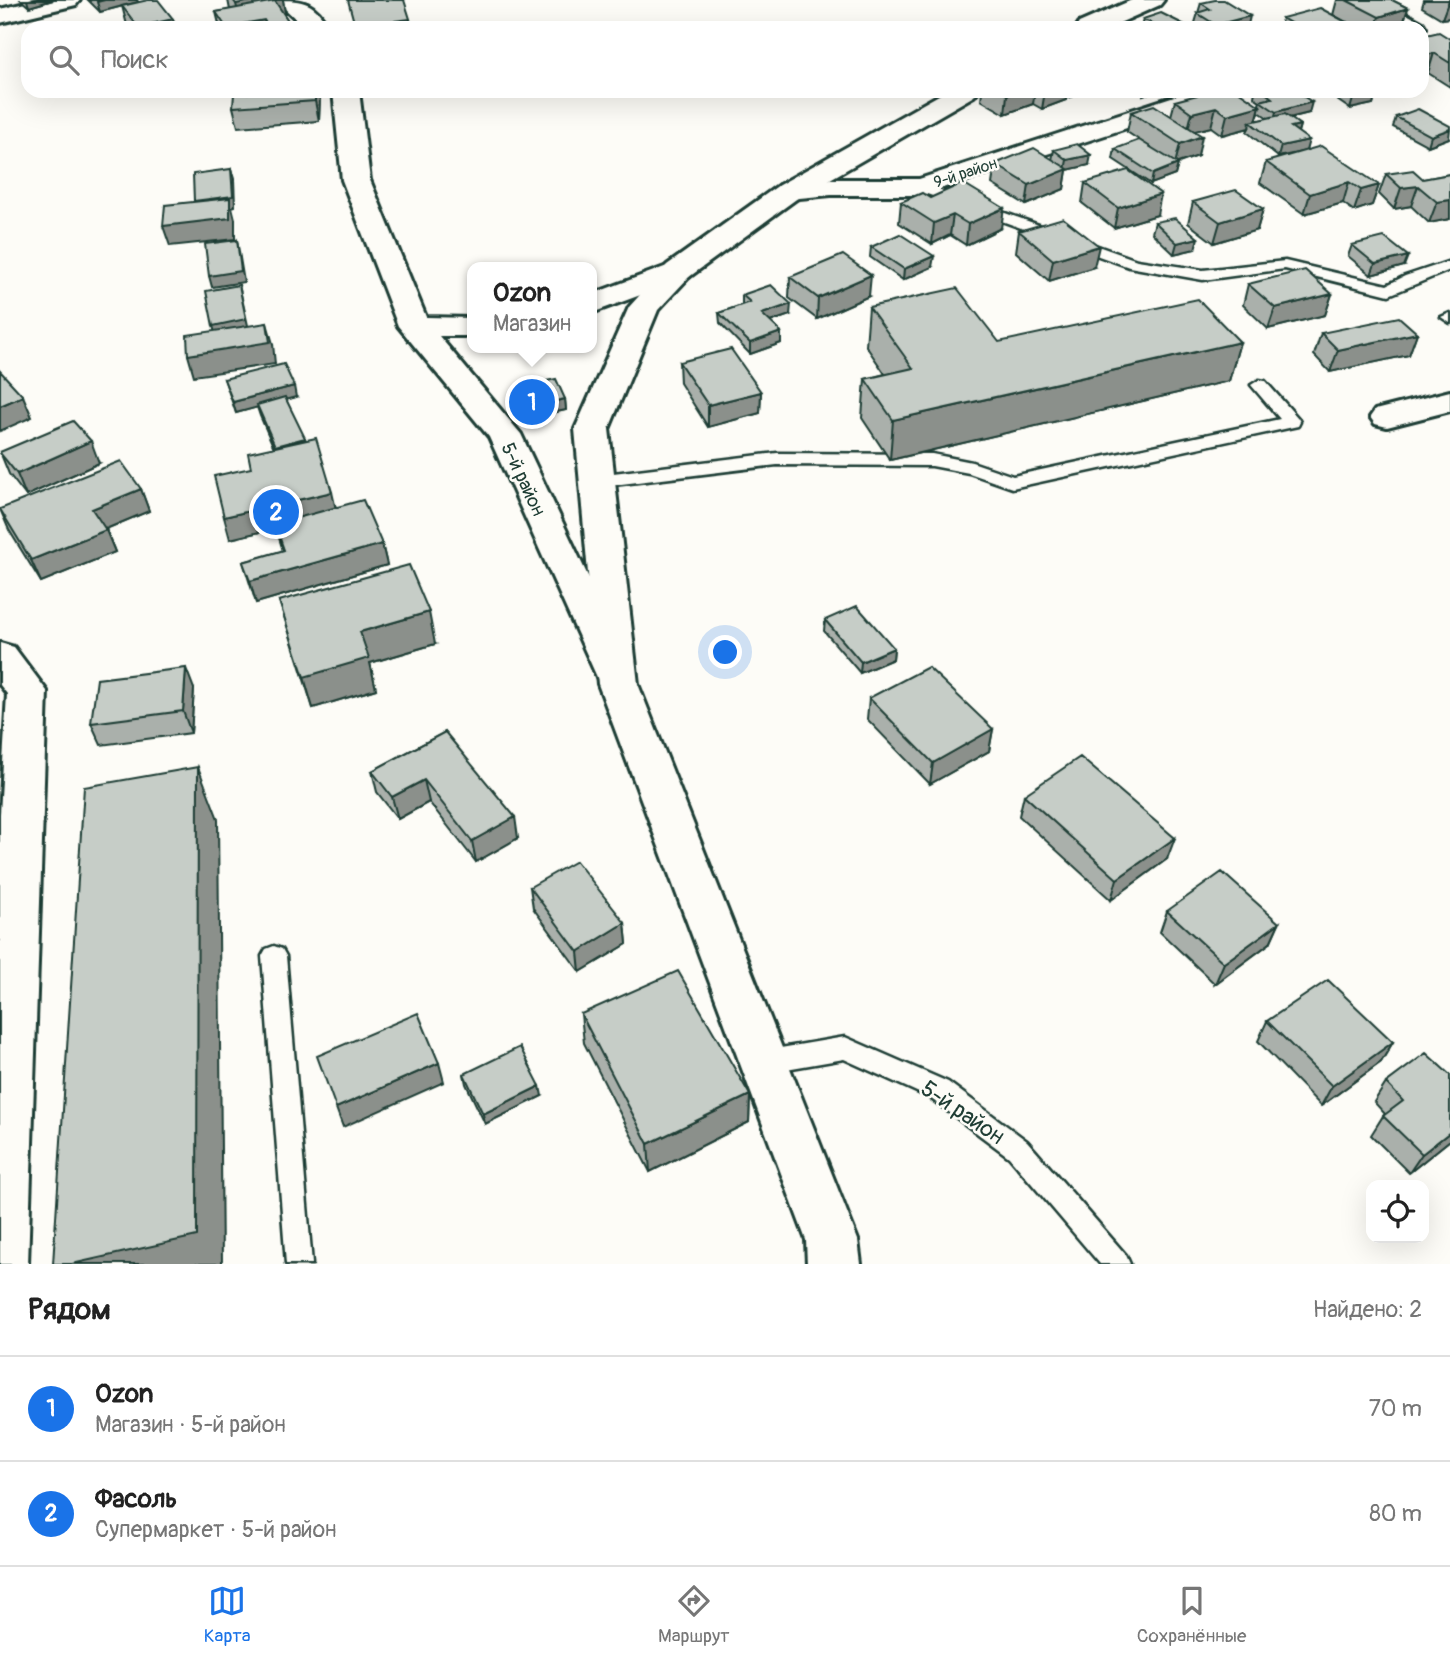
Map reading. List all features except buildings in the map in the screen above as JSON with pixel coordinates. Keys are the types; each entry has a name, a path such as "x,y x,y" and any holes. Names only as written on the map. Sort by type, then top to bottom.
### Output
{"street":[{"path":"0,16 68,0"},
{"path":"288,0 313,21"},
{"path":"1104,21 1152,0"},
{"path":"1363,0 1400,21"},
{"name":"5-й район","path":"347,98 356,180 414,327 504,434 618,684 832,1240 834,1264"},
{"path":"597,481 592,429 643,307 678,271 789,191 953,98"},
{"name":"9-й район","path":"789,191 831,187 920,187 1194,98"},
{"path":"597,302 678,271"},
{"path":"414,327 467,327"},
{"path":"1387,417 1450,401"},
{"name":"5-й район","path":"597,481 618,684"},
{"path":"0,657 27,691 1,1264"}],"lane":[{"path":"920,187 1135,264 1203,275 1285,265 1389,290 1410,279 1450,265"},
{"path":"597,481 777,459 932,460 972,468 1012,482 1292,422 1259,385"},
{"path":"274,956 299,1264"},
{"name":"5-й район","path":"763,1062 845,1048 939,1090 1018,1149 1117,1264"}],"place":[{"name":"Ozon","path":"532,402"},
{"name":"Фасоль","path":"276,512"}]}
